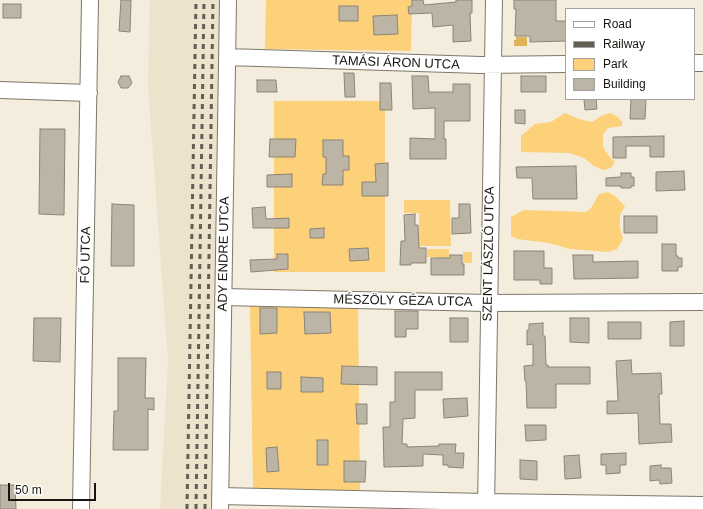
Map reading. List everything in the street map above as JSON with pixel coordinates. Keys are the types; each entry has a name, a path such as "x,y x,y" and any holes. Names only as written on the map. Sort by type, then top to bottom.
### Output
{"street":[{"name":"FŐ UTCA","path":"81,509 90,0"},
{"name":"ADY ENDRE UTCA","path":"220,503 228,0"},
{"name":"SZENT LÁSZLÓ UTCA","path":"486,506 488,303 494,0"},
{"name":"TAMÁSI ÁRON UTCA","path":"227,57 492,65 565,64"},
{"path":"0,90 89,93"},
{"name":"MÉSZÖLY GÉZA UTCA","path":"223,296 488,303 703,302"},
{"path":"220,503 486,506 703,505"}],"shaded area":[{"path":"150,0 232,0 226,509 160,509 168,361 148,86"},
{"path":"516,37 527,37 527,46 514,46 514,40 516,40"}],"green space":[{"path":"266,0 412,0 411,51 265,49"},
{"path":"274,101 385,101 385,272 274,272"},
{"path":"565,113 579,119 592,122 601,116 610,113 618,117 622,122 622,126 608,128 603,134 603,146 608,155 615,162 611,168 603,170 594,166 584,158 569,153 521,152 521,136 535,124 551,122"},
{"path":"608,192 615,196 625,206 620,215 620,228 623,239 617,249 608,252 570,249 549,243 517,239 511,236 511,217 524,210 586,212 591,208 599,194"},
{"path":"404,200 450,200 451,246 417,246 417,239 419,238 419,213 404,213"},
{"path":"427,249 449,249 449,263 437,263 437,257 427,257"},
{"path":"463,252 472,252 472,263 463,263"},
{"path":"358,303 360,490 253,491 250,305"}],"building":[{"path":"121,0 131,0 130,32 119,31"},
{"path":"412,0 423,0 424,5 456,2 456,0 472,0 472,13 470,13 471,41 453,42 453,25 433,27 432,13 409,14 408,7 412,6"},
{"path":"514,0 556,0 556,21 565,21 565,41 530,42 530,36 515,36 516,9 514,9"},
{"path":"3,4 21,4 21,18 3,18"},
{"path":"339,6 358,6 358,21 339,21"},
{"path":"397,15 398,34 374,35 373,16"},
{"path":"344,73 354,73 355,97 345,97"},
{"path":"121,76 129,76 132,83 128,88 121,88 118,82"},
{"path":"412,76 428,76 429,92 453,92 453,84 470,84 470,121 444,121 446,159 410,159 410,138 435,139 435,108 413,109"},
{"path":"521,76 546,76 546,92 521,92"},
{"path":"257,80 276,80 277,92 257,92"},
{"path":"380,83 391,83 392,110 380,110"},
{"path":"584,100 596,100 597,109 585,110"},
{"path":"631,100 646,100 645,119 630,119"},
{"path":"515,110 525,110 525,124 515,123"},
{"path":"40,129 65,129 64,215 39,214"},
{"path":"664,136 664,157 650,157 650,146 626,146 626,158 613,158 613,137"},
{"path":"270,139 296,139 295,157 269,157"},
{"path":"323,140 343,140 343,156 349,156 349,170 343,170 343,185 322,185 323,174 326,174 326,157 323,157"},
{"path":"388,163 388,196 362,196 362,182 376,182 375,164"},
{"path":"576,166 577,199 533,199 532,178 517,178 516,167"},
{"path":"684,171 685,190 656,191 656,172"},
{"path":"621,173 631,173 631,177 634,177 634,186 631,186 631,188 621,188 621,186 606,186 606,178 621,177"},
{"path":"292,174 292,187 267,187 267,175"},
{"path":"112,204 134,205 134,266 111,266"},
{"path":"459,204 470,204 471,233 452,234 452,218 459,218"},
{"path":"265,207 266,219 289,218 289,228 253,228 252,208"},
{"path":"415,214 415,225 418,225 419,248 426,248 426,263 400,265 401,241 405,241 404,215"},
{"path":"624,216 657,216 657,233 624,233"},
{"path":"324,228 324,238 310,238 310,229"},
{"path":"662,244 676,244 676,256 678,256 678,258 682,258 682,267 678,267 678,271 662,271"},
{"path":"368,248 369,260 350,261 349,249"},
{"path":"514,251 544,251 544,268 552,268 552,284 540,284 540,280 514,280"},
{"path":"277,254 288,254 288,269 251,272 250,260 277,259"},
{"path":"450,255 462,255 464,275 431,275 431,258 450,258"},
{"path":"573,255 593,255 593,262 638,261 638,278 574,279"},
{"path":"260,308 277,308 277,333 260,334"},
{"path":"395,311 418,311 418,329 406,329 406,337 395,337"},
{"path":"304,312 330,312 331,333 305,334"},
{"path":"34,318 61,318 60,362 33,361"},
{"path":"450,318 468,318 468,342 450,342"},
{"path":"570,318 589,318 589,343 570,342"},
{"path":"684,321 684,346 670,346 670,322"},
{"path":"608,322 641,322 641,339 608,339"},
{"path":"543,323 546,365 548,365 548,367 590,367 590,384 556,384 556,408 527,408 524,366 533,365 533,344 527,345 527,330 529,330 529,324"},
{"path":"118,358 146,358 145,398 154,398 154,410 148,409 148,450 113,450 114,411 118,411"},
{"path":"631,360 632,374 661,373 662,394 659,394 660,424 671,424 672,442 639,444 638,413 607,414 607,401 618,401 616,361"},
{"path":"342,366 377,367 377,385 341,384"},
{"path":"267,372 281,372 281,389 267,389"},
{"path":"395,372 442,372 442,390 415,390 415,418 403,419 402,444 407,444 407,447 456,444 455,453 464,453 463,468 448,467 448,465 443,465 443,455 423,454 423,466 384,467 383,427 390,427 390,402 395,402"},
{"path":"301,377 323,378 323,392 301,392"},
{"path":"467,398 468,416 444,418 443,399"},
{"path":"356,404 367,404 367,424 357,424"},
{"path":"525,425 546,425 546,440 526,441"},
{"path":"317,440 328,440 328,465 317,465"},
{"path":"277,447 279,471 267,472 266,448"},
{"path":"626,453 626,465 620,465 620,473 606,474 606,465 601,465 601,454"},
{"path":"579,455 581,478 565,479 564,456"},
{"path":"520,460 537,461 537,480 520,479"},
{"path":"344,461 366,461 365,482 344,482"},
{"path":"661,465 661,468 671,468 672,483 660,484 659,480 650,481 650,466"},
{"path":"0,485 15,485 16,509 0,509"}],"railway":[{"path":"187,509 196,0"},
{"path":"196,509 204,0"},
{"path":"205,509 213,0"}]}
